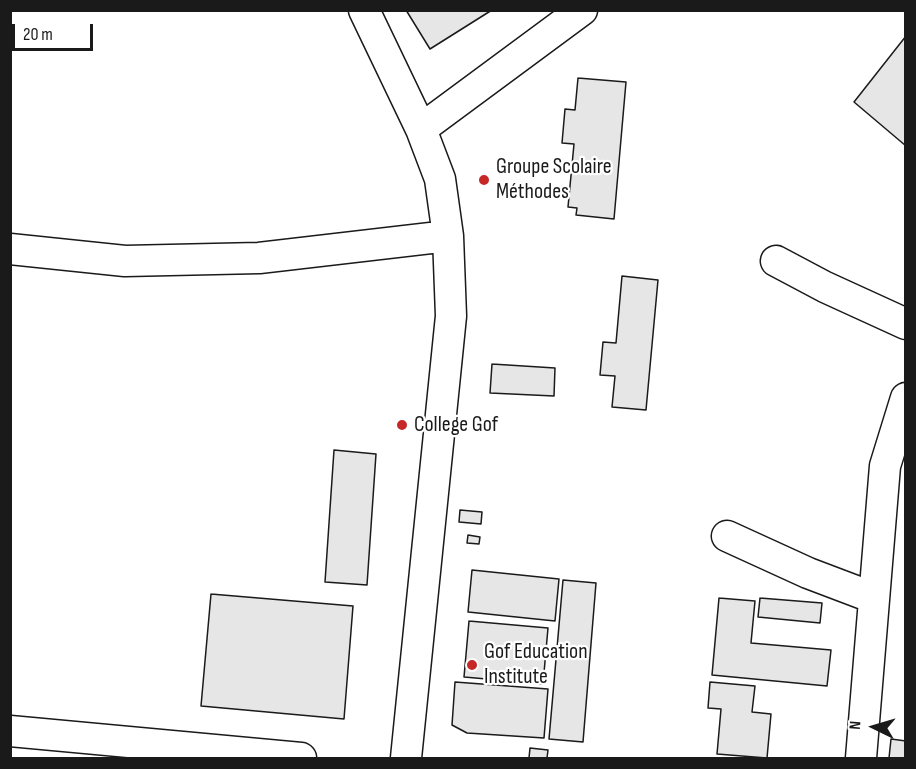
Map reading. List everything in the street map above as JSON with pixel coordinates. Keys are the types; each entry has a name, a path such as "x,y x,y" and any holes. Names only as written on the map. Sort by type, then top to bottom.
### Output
{"street":[{"path":"364,10 421,129 440,179 448,236 451,316 406,759"},
{"path":"421,129 582,10"},
{"path":"10,249 125,261 259,258 448,236"},
{"path":"776,261 825,287 906,324"},
{"path":"861,759 885,466 906,398"},
{"path":"727,536 808,573 874,598"},
{"path":"10,730 301,759"}],"building":[{"path":"406,10 492,10 430,49"},
{"path":"906,36 906,146 854,102"},
{"path":"578,78 626,82 614,219 576,215 577,208 568,207 574,144 562,143 565,109 575,110"},
{"path":"622,276 658,280 646,410 612,407 615,376 600,375 603,342 616,343"},
{"path":"492,364 555,368 554,396 490,393"},
{"path":"334,450 376,454 367,585 325,582"},
{"path":"460,510 482,512 481,524 459,522"},
{"path":"468,535 480,537 479,544 467,543"},
{"path":"472,570 559,579 555,621 468,612"},
{"path":"563,580 596,583 583,742 549,739"},
{"path":"211,594 353,606 344,719 201,706"},
{"path":"719,598 755,601 751,643 831,650 827,686 712,675"},
{"path":"760,598 822,603 820,623 758,617"},
{"path":"469,621 548,628 543,684 464,677"},
{"path":"455,682 548,689 544,738 467,733 452,725"},
{"path":"710,682 755,686 752,712 771,714 767,758 717,754 721,709 708,708"},
{"path":"891,739 906,741 906,758 889,758"},
{"path":"530,748 548,750 547,758 529,758"}],"place":[{"name":"Groupe Scolaire Méthodes","path":"484,180"},
{"name":"College Gof","path":"402,425"},
{"name":"Gof Education Institute","path":"472,665"}]}
